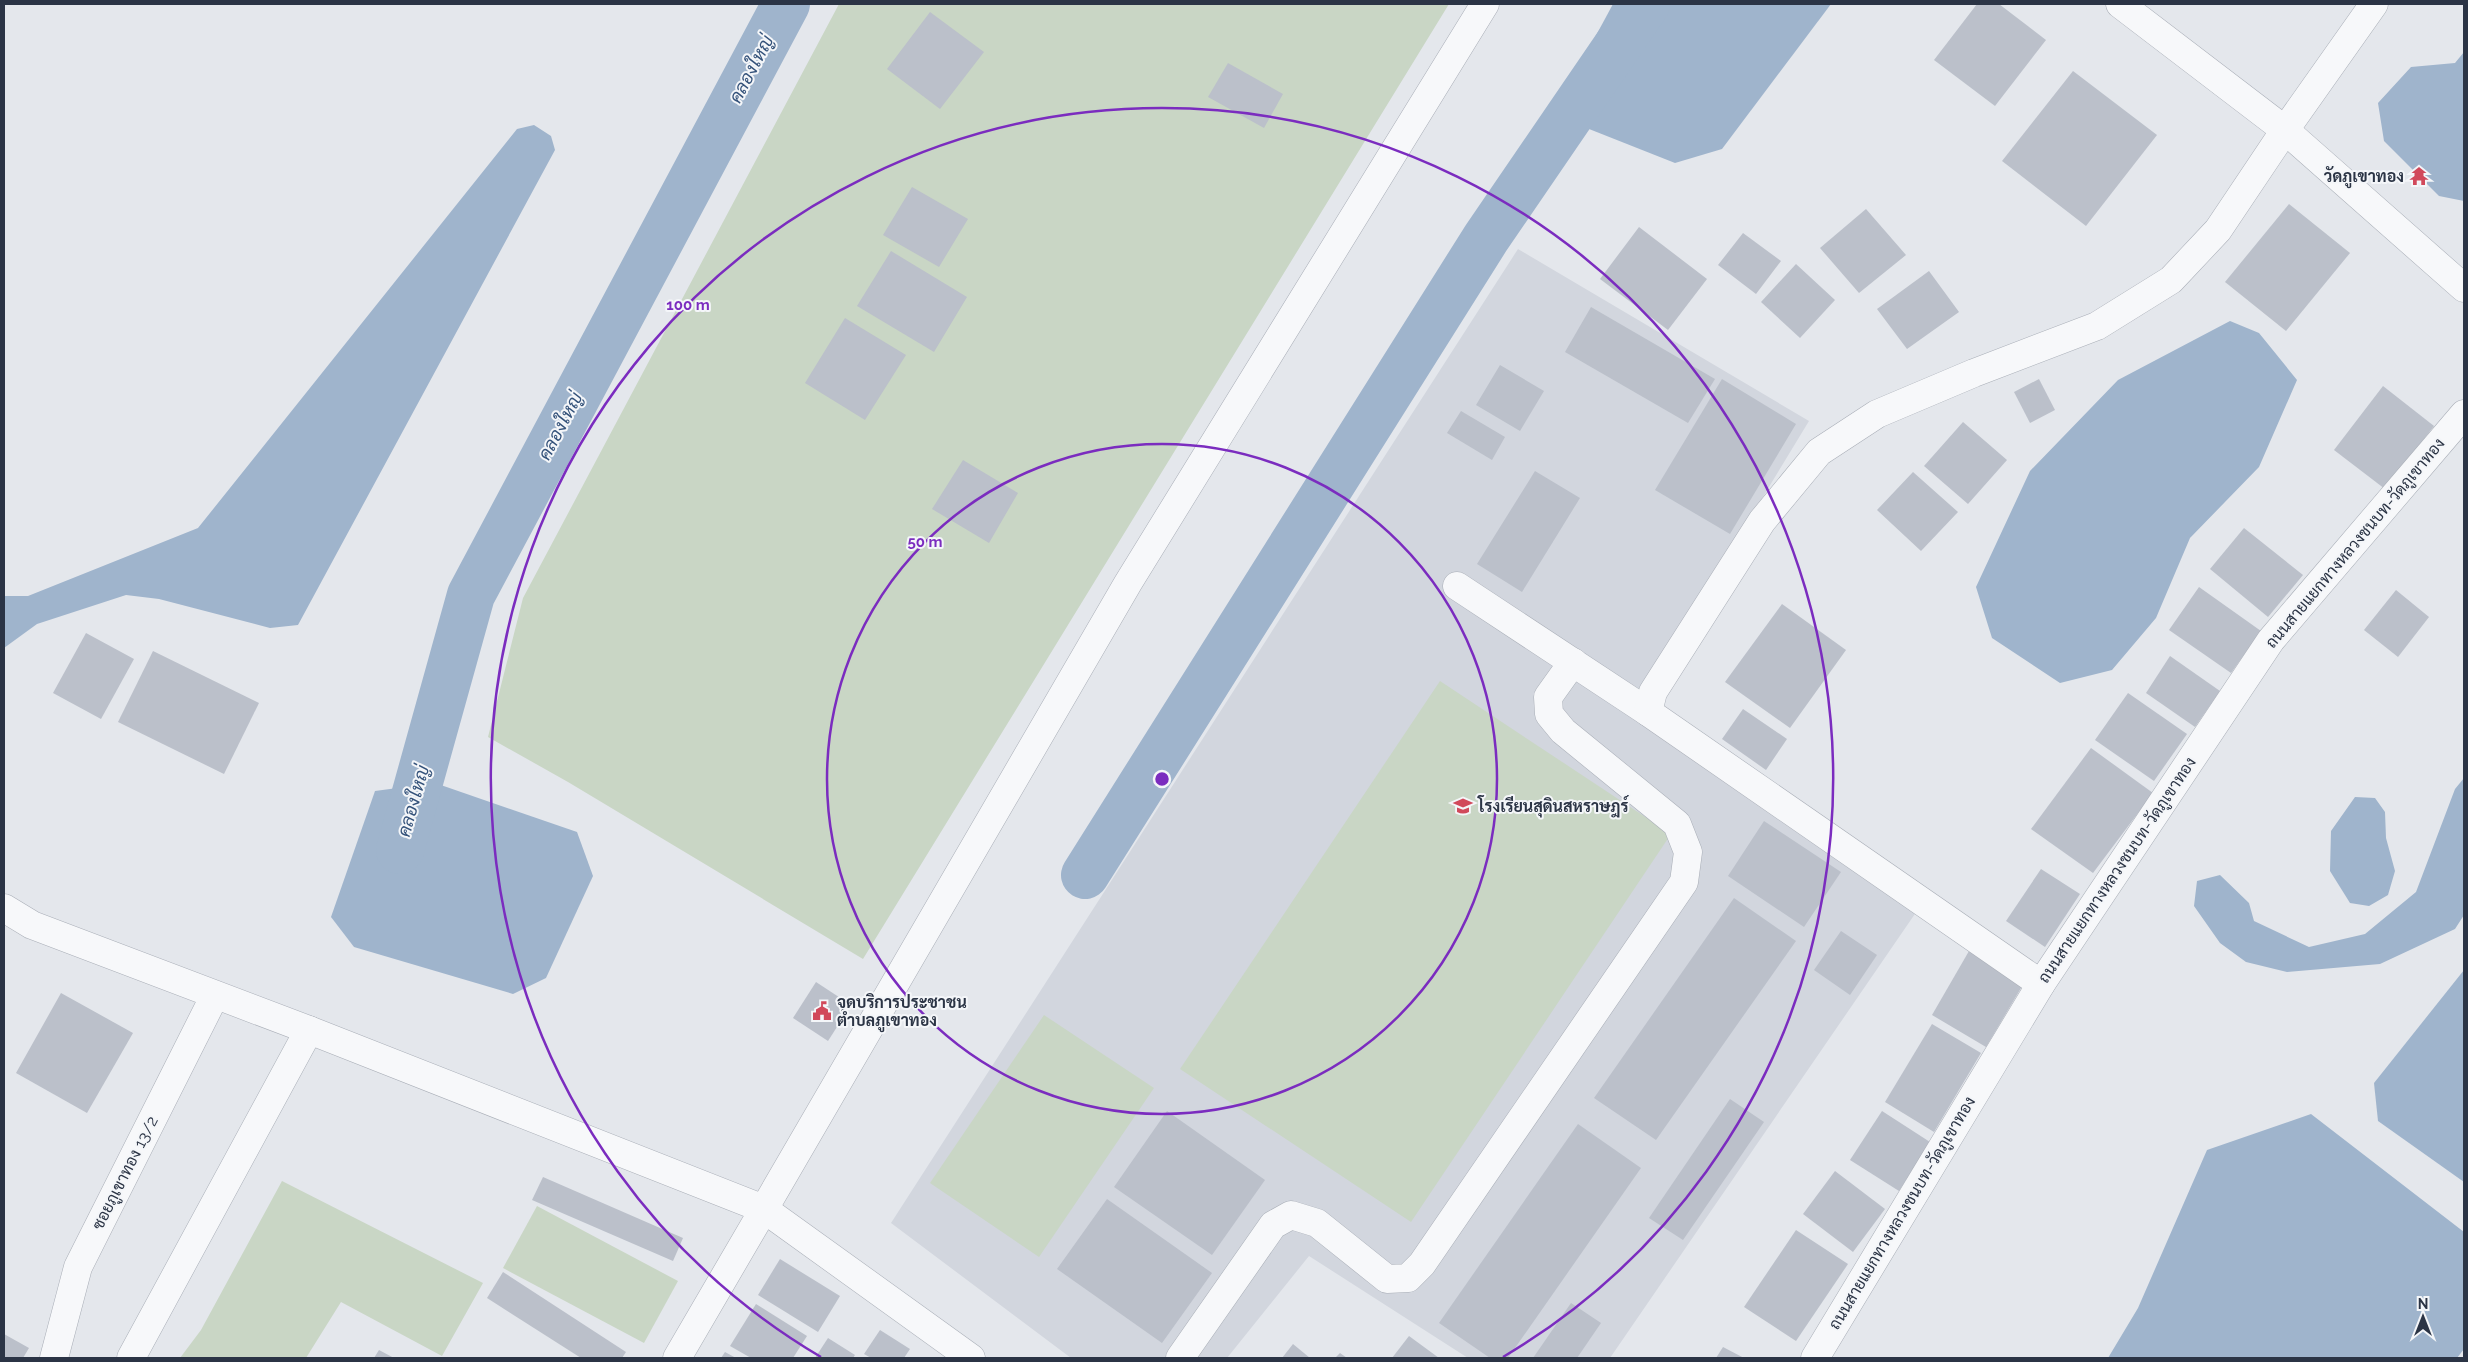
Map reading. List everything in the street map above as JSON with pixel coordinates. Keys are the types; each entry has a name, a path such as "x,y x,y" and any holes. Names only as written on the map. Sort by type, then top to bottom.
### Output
{"street":[{"path":"677,1358 1128,583 1485,4"},
{"path":"2120,4 2285,130 2464,288"},
{"path":"1648,712 1653,692 1762,520 1819,452 1877,414 1974,373 2096,326 2171,280 2218,230 2285,130 2374,4"},
{"name":"ถนนสายแยกทางหลวงชนบท-วัดภูเขาทอง","path":"1815,1358 2041,984 2271,640 2464,414"},
{"path":"1457,586 1648,712 2041,984"},
{"path":"1180,1358 1273,1225 1291,1215 1317,1223 1388,1279 1408,1278 1422,1264 1684,882 1688,852 1677,824 1563,730 1549,714 1548,697 1573,662"},
{"path":"4,908 32,925 309,1030 764,1209 971,1358"},
{"name":"ซอยภูเขาทอง 13/2","path":"54,1358 78,1267 214,995"},
{"path":"130,1358 309,1030"}],"shaded area":[{"name":"โรงเรียนสุดินสหราษฎร์","path":"1518,249 1809,421 1630,716 1919,908 1610,1358 1468,1358 1309,1256 1227,1358 1071,1358 891,1223"}],"green space":[{"path":"839,4 1449,4 863,959 568,782 488,737 523,598"},
{"path":"1440,681 1671,834 1411,1222 1180,1069"},
{"path":"1044,1015 1154,1088 1039,1257 930,1183"},
{"path":"282,1181 483,1283 442,1356 341,1302 306,1358 180,1358 201,1330"},
{"path":"537,1206 678,1281 644,1343 503,1268"}],"water":[{"path":"1613,4 1831,4 1722,149 1675,163 1584,127 1566,91"},
{"path":"2464,52 2464,201 2439,196 2384,141 2378,103 2411,67 2455,63"},
{"path":"534,125 551,136 555,150 298,625 270,628 159,599 126,595 37,624 4,648 4,596 28,596 198,528 517,129"},
{"path":"2230,321 2259,333 2297,380 2259,467 2190,538 2156,618 2112,670 2060,683 1992,638 1976,587 2030,471 2118,380"},
{"path":"2464,778 2464,915 2455,929 2380,964 2287,972 2246,962 2220,943 2194,906 2197,881 2220,875 2249,903 2254,921 2309,947 2365,934 2416,892 2455,789"},
{"path":"435,783 577,832 593,876 546,978 513,994 354,947 331,917 375,791"},
{"path":"2355,797 2375,798 2385,812 2386,838 2395,871 2388,895 2369,906 2350,903 2330,871 2331,831"},
{"path":"2464,970 2464,1182 2378,1121 2374,1083"},
{"path":"2311,1114 2464,1232 2464,1349 2457,1358 2108,1358 2138,1308 2207,1150"}],"building":[{"path":"1977,4 1999,4 2046,40 1995,106 1934,60"},
{"path":"930,12 984,52 940,109 887,69"},
{"path":"1228,63 1283,94 1264,128 1208,97"},
{"path":"2073,71 2157,135 2086,226 2002,161"},
{"path":"912,187 968,219 939,267 883,235"},
{"path":"2289,204 2350,253 2286,331 2225,282"},
{"path":"1866,209 1906,255 1859,293 1820,248"},
{"path":"1639,227 1707,279 1668,330 1600,279"},
{"path":"1743,233 1781,261 1756,294 1718,265"},
{"path":"891,251 967,297 934,352 857,306"},
{"path":"1796,264 1835,300 1800,338 1761,302"},
{"path":"1929,271 1959,312 1907,349 1877,309"},
{"path":"1591,307 1715,379 1688,423 1565,352"},
{"path":"845,318 906,355 865,420 805,383"},
{"path":"1500,365 1544,391 1520,431 1476,405"},
{"path":"1722,379 1796,424 1730,534 1655,490"},
{"path":"2039,379 2055,410 2030,423 2014,392"},
{"path":"2383,386 2434,426 2385,489 2334,450"},
{"path":"1461,411 1505,437 1492,460 1447,433"},
{"path":"1963,422 2007,460 1968,504 1924,466"},
{"path":"963,460 1018,493 989,543 932,509"},
{"path":"1535,471 1580,498 1522,592 1477,564"},
{"path":"1913,472 1958,512 1921,551 1877,510"},
{"path":"2244,528 2303,575 2268,617 2210,569"},
{"path":"2199,587 2261,631 2231,673 2169,630"},
{"path":"2396,590 2429,617 2398,657 2364,630"},
{"path":"1782,604 1846,650 1790,728 1725,682"},
{"path":"86,633 134,659 101,719 53,693"},
{"path":"153,651 259,703 224,774 118,722"},
{"path":"2170,656 2220,691 2195,727 2146,693"},
{"path":"2128,693 2187,734 2154,781 2095,740"},
{"path":"1743,709 1787,739 1766,770 1722,739"},
{"path":"2091,748 2153,793 2093,873 2031,829"},
{"path":"1764,821 1841,872 1804,927 1728,876"},
{"path":"2041,869 2080,894 2045,947 2006,921"},
{"path":"1734,898 1796,941 1656,1140 1594,1098"},
{"path":"1841,931 1877,955 1850,995 1814,970"},
{"path":"1969,951 2024,983 1986,1047 1932,1015"},
{"name":"จุดบริการประชาชน ตำบลภูเขาทอง","path":"816,982 851,1005 828,1041 793,1018"},
{"path":"61,993 133,1033 87,1113 16,1073"},
{"path":"1932,1024 1981,1053 1934,1132 1885,1102"},
{"path":"1730,1099 1764,1122 1683,1240 1649,1218"},
{"path":"1167,1111 1265,1180 1212,1255 1114,1187"},
{"path":"1882,1111 1930,1142 1899,1191 1850,1160"},
{"path":"1578,1124 1641,1168 1508,1358 1490,1358 1439,1323"},
{"path":"1835,1171 1885,1209 1853,1252 1803,1214"},
{"path":"543,1177 683,1238 673,1261 532,1200"},
{"path":"1107,1199 1212,1273 1162,1343 1057,1269"},
{"path":"1796,1230 1848,1264 1796,1341 1744,1307"},
{"path":"780,1259 840,1296 818,1332 758,1295"},
{"path":"503,1272 626,1352 622,1358 581,1358 487,1298"},
{"path":"1571,1303 1601,1323 1577,1358 1533,1358"},
{"path":"756,1304 807,1336 793,1358 751,1358 730,1346"},
{"path":"880,1330 910,1349 904,1358 871,1358 864,1354"},
{"path":"4,1334 29,1348 23,1358 4,1358"},
{"path":"1409,1336 1439,1358 1392,1358"},
{"path":"828,1338 855,1355 853,1358 815,1358"},
{"path":"1293,1344 1310,1358 1282,1358"},
{"path":"1723,1347 1744,1358 1716,1358"},
{"path":"379,1350 394,1358 374,1358"},
{"path":"725,1352 736,1358 721,1358"},
{"path":"1340,1353 1347,1358 1335,1358"}],"waterway":[{"name":"คลองใหญ่","path":"400,850 471,595 786,4"},
{"path":"1085,875 1486,238 1646,4"}],"place":[{"name":"วัดภูเขาทอง","path":"2419,176"},
{"name":"โรงเรียนสุดินสหราษฎร์","path":"1463,806"},
{"name":"จุดบริการประชาชน ตำบลภูเขาทอง","path":"822,1011"}]}
